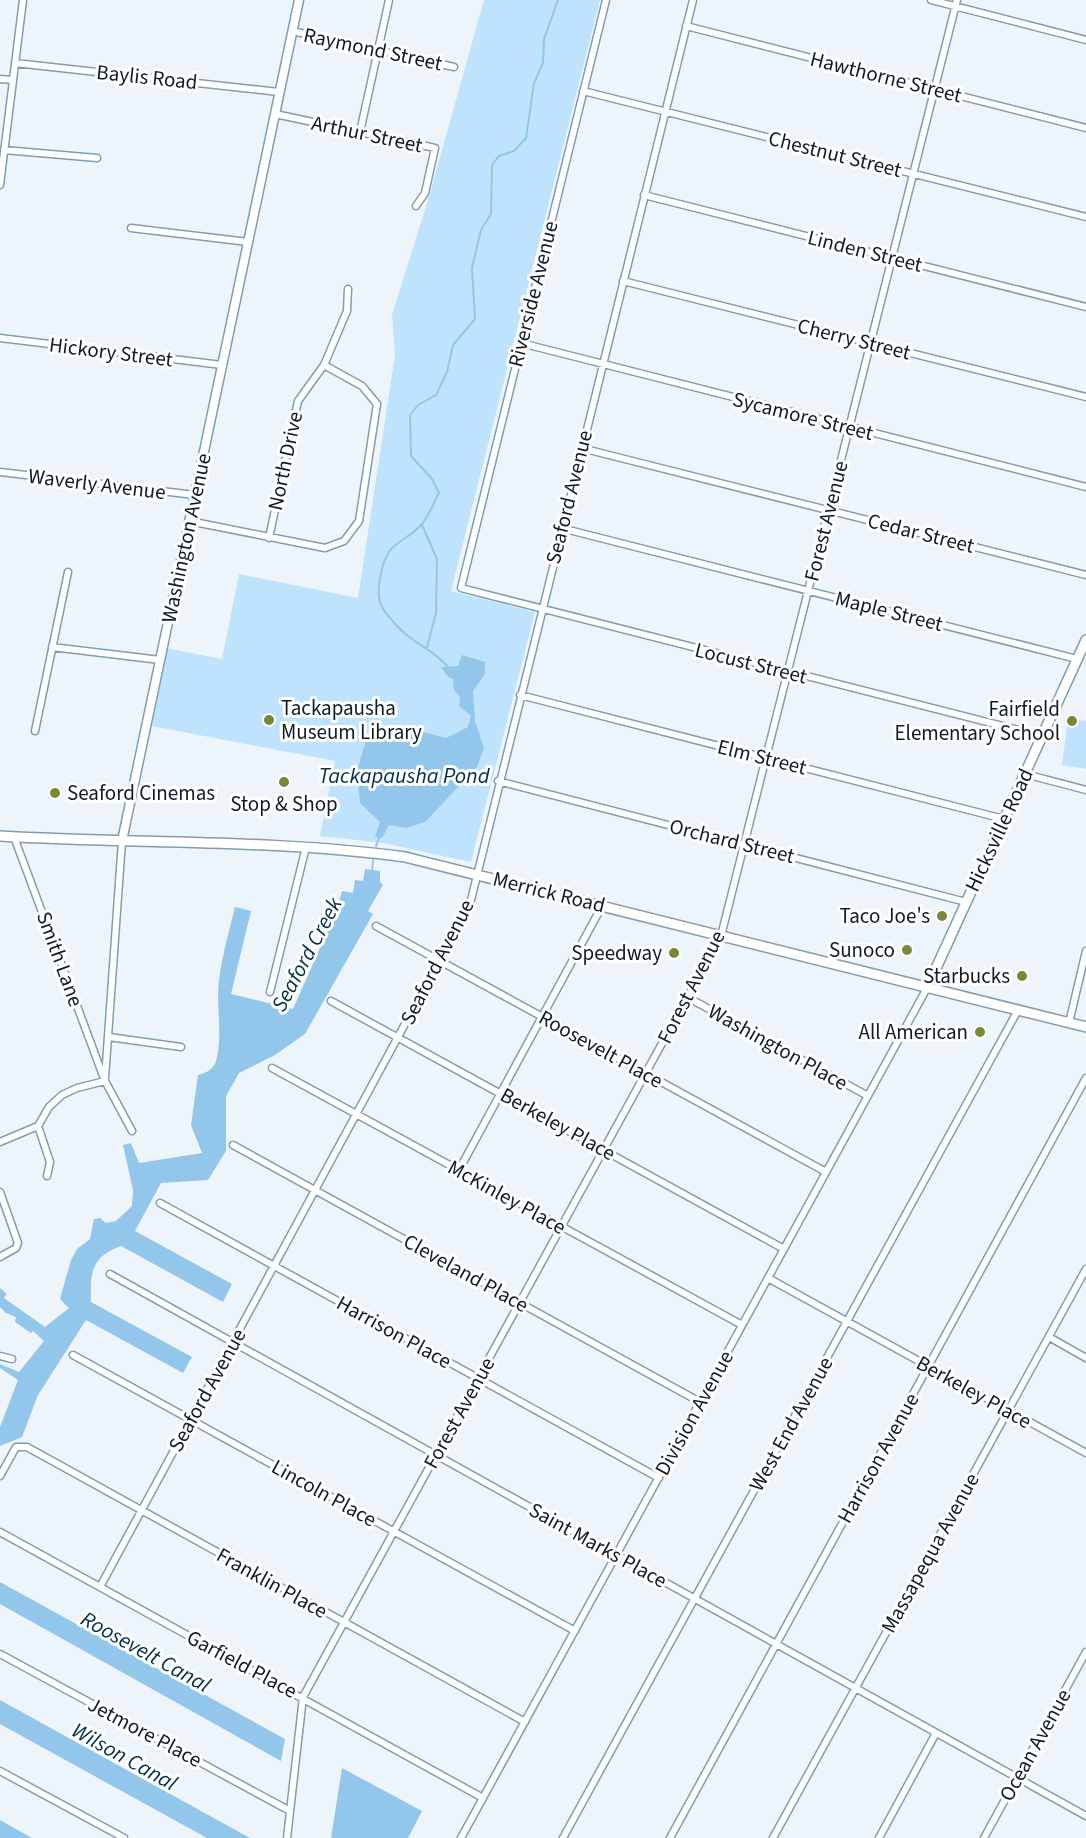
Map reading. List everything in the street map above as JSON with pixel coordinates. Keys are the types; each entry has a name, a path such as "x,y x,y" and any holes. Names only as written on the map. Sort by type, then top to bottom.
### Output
{"main road":[{"name":"Hicksville Road","path":"927,988 1086,640"},
{"name":"Merrick Road","path":"0,836 188,841 405,857 1086,1027"}],"street":[{"path":"0,184 23,0"},
{"name":"Washington Avenue","path":"105,1082 122,841 298,0"},
{"path":"360,132 389,0"},
{"name":"Riverside Avenue","path":"461,588 606,0"},
{"name":"Seaford Avenue","path":"100,1587 468,909 693,0"},
{"path":"931,0 957,3 1086,40"},
{"name":"Forest Avenue","path":"287,1838 303,1697 721,936 957,3"},
{"name":"Hawthorne Street","path":"686,27 1086,128"},
{"name":"Raymond Street","path":"292,31 454,67"},
{"name":"Baylis Road","path":"15,63 279,92"},
{"path":"0,79 13,80"},
{"name":"Chestnut Street","path":"583,91 1086,217"},
{"name":"Arthur Street","path":"275,114 435,148 425,193 416,206"},
{"path":"4,150 97,158"},
{"name":"Linden Street","path":"644,195 1086,307"},
{"path":"131,228 248,242"},
{"name":"Cherry Street","path":"623,281 1086,397"},
{"name":"North Drive","path":"269,538 298,401 324,365 347,311 348,289"},
{"name":"Hickory Street","path":"0,338 222,365"},
{"name":"Sycamore Street","path":"521,344 1086,487"},
{"path":"189,521 325,548 344,541 358,521 377,404 362,386 324,365"},
{"name":"Cedar Street","path":"581,448 1086,574"},
{"name":"Waverly Avenue","path":"0,472 195,495"},
{"name":"Maple Street","path":"561,528 1077,659"},
{"path":"35,731 68,572"},
{"name":"Locust Street","path":"461,588 1042,736"},
{"path":"52,647 160,660"},
{"name":"Elm Street","path":"520,695 1004,819"},
{"path":"1025,774 1086,790"},
{"name":"Orchard Street","path":"498,781 966,902"},
{"name":"Smith Lane","path":"14,837 105,1082 132,1131"},
{"path":"270,992 306,848"},
{"path":"459,1170 602,906"},
{"name":"Roosevelt Place","path":"376,926 826,1172"},
{"path":"1069,1023 1086,951"},
{"name":"Division Avenue","path":"461,1838 927,988"},
{"name":"Washington Place","path":"687,997 868,1096"},
{"name":"Berkeley Place","path":"331,1000 784,1249"},
{"name":"West End Avenue","path":"563,1838 1018,1010"},
{"path":"109,1037 181,1047"},
{"name":"McKinley Place","path":"272,1068 742,1325"},
{"name":"Harrison Avenue","path":"670,1838 1086,1078"},
{"path":"0,1142 39,1126 49,1107 62,1095 77,1088 105,1082"},
{"path":"39,1126 50,1162 47,1176"},
{"name":"Cleveland Place","path":"232,1144 700,1402"},
{"path":"0,1192 18,1243 16,1248 0,1257"},
{"name":"Harrison Place","path":"160,1203 659,1478"},
{"name":"Massapequa Avenue","path":"773,1838 1086,1269"},
{"name":"Saint Marks Place","path":"110,1274 1086,1816"},
{"name":"Berkeley Place","path":"768,1278 1086,1453"},
{"path":"1048,1337 1086,1358"},
{"name":"Lincoln Place","path":"73,1355 575,1631"},
{"path":"0,1356 12,1359"},
{"name":"Franklin Place","path":"0,1476 19,1446 27,1447 525,1722"},
{"name":"Garfield Place","path":"0,1532 483,1798"},
{"name":"Ocean Avenue","path":"984,1838 1086,1652"},
{"name":"Jetmore Place","path":"0,1653 290,1811"},
{"path":"879,1838 936,1733"},
{"path":"0,1771 124,1838"}],"shaded area":[{"path":"484,0 600,0 451,591 535,612 471,862 383,843 320,836 335,761 152,726 166,648 222,659 239,574 358,598 395,355 392,315 428,200"},
{"path":"1068,719 1086,721 1086,769 1062,765"}],"water":[{"name":"Tackapausha Pond","path":"462,655 485,662 485,674 473,691 475,721 484,748 477,767 425,822 406,828 389,825 382,838 375,837 380,822 360,803 357,771 366,740 377,729 400,726 446,738 468,727 471,716 459,706 460,697 454,690 453,679 448,677 441,667 458,666"},
{"path":"365,869 380,871 380,882 383,885 368,911 373,914 305,1034 275,1055 239,1073 226,1096 226,1151 208,1180 161,1183 135,1231 232,1284 223,1302 121,1246 104,1255 94,1267 91,1302 192,1357 183,1373 86,1320 38,1395 22,1437 0,1446 0,1427 18,1380 0,1368 0,1364 19,1372 44,1341 33,1331 31,1333 15,1322 16,1317 6,1313 0,1307 0,1288 7,1294 4,1298 45,1327 69,1308 60,1299 71,1260 77,1249 90,1239 94,1219 100,1218 106,1223 116,1221 132,1206 133,1190 123,1145 131,1143 139,1163 202,1153 191,1125 198,1075 213,1067 218,1053 220,973 235,907 251,911 231,994 293,1009 327,932 336,902 339,902 342,891 353,893 355,880 363,881"},
{"path":"0,1582 285,1739 281,1761 0,1604"},
{"path":"0,1700 250,1838 207,1838 0,1724"},
{"path":"342,1768 422,1811 408,1838 331,1838"},
{"path":"0,1820 32,1838 0,1838"}],"waterway":[{"name":"Seaford Creek","path":"447,666 407,635 385,612 379,599 380,575 388,553 424,522 439,493 432,479 411,456 410,415 418,405 436,395 447,372 453,345 475,319 472,268 481,230 491,214 492,165 499,156 514,151 526,138 534,83 543,63 544,39 558,0"},
{"path":"422,525 437,559 436,613 427,647"},
{"name":"Seaford Creek","path":"376,846 380,835"},
{"name":"Seaford Creek","path":"372,872 373,860"}],"place":[{"name":"Tackapausha Museum Library","path":"269,720"},
{"name":"Fairfield Elementary School","path":"1072,721"},
{"name":"Stop & Shop","path":"284,782"},
{"name":"Seaford Cinemas","path":"55,793"},
{"name":"Taco Joe's","path":"942,916"},
{"name":"Sunoco","path":"907,950"},
{"name":"Speedway","path":"674,953"},
{"name":"Starbucks","path":"1022,976"},
{"name":"All American","path":"980,1032"}],"water label":[{"name":"Roosevelt Canal","path":"146,1651"},
{"name":"Wilson Canal","path":"125,1756"}]}
